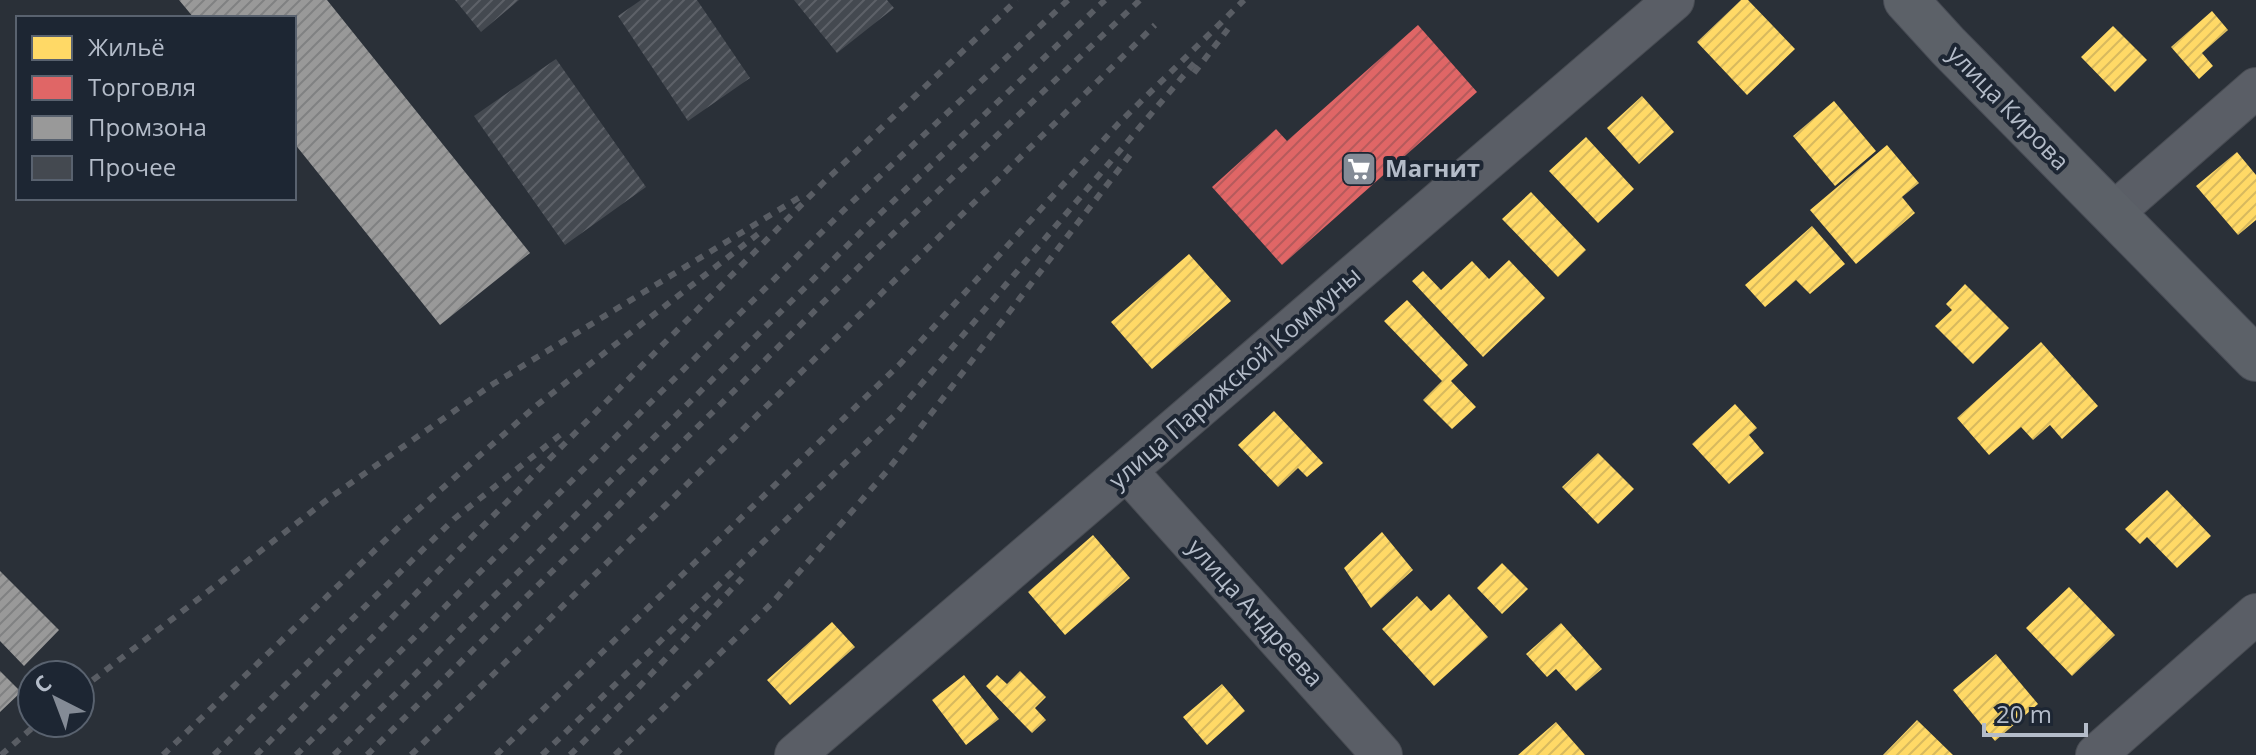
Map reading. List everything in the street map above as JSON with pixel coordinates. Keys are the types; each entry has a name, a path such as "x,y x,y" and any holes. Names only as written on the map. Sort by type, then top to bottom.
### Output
{"main road":[{"name":"улица Кирова","path":"1906,0 2256,359"}],"street":[{"name":"улица Парижской Коммуны","path":"795,755 1674,0"},
{"path":"2112,214 2256,88"},
{"name":"улица Андреева","path":"1127,471 1382,755"},
{"path":"2096,755 2256,614"}],"building: Жильё":[{"path":"1741,0 1748,0 1795,49 1747,95 1697,42"},
{"path":"2212,11 2228,30 2202,53 2213,66 2199,79 2171,47"},
{"path":"2113,26 2147,60 2115,92 2081,57"},
{"path":"1642,96 1674,132 1639,164 1607,128"},
{"path":"1834,101 1876,151 1835,186 1793,136"},
{"path":"1586,137 1634,189 1598,223 1549,171"},
{"path":"1887,145 1919,183 1902,197 1915,213 1856,264 1810,210"},
{"path":"2237,152 2256,175 2256,220 2238,235 2196,186"},
{"path":"1531,192 1586,250 1558,277 1502,219"},
{"path":"1812,226 1845,264 1810,294 1796,280 1765,307 1745,285"},
{"path":"1189,254 1231,301 1152,369 1111,322"},
{"path":"1509,260 1545,298 1483,357 1412,281 1423,271 1441,290 1472,261 1489,279"},
{"path":"1965,284 2009,328 1973,364 1935,326 1952,310 1946,304"},
{"path":"1407,300 1468,365 1451,381 1476,407 1452,429 1423,400 1442,381 1384,321"},
{"path":"2041,342 2098,406 2062,439 2050,425 2033,440 2021,427 1989,455 1957,418"},
{"path":"1735,404 1757,428 1749,435 1764,453 1729,484 1692,444"},
{"path":"1274,411 1323,463 1307,477 1298,468 1278,487 1238,445"},
{"path":"1598,453 1634,489 1598,524 1562,487"},
{"path":"2167,490 2211,536 2177,568 2147,537 2140,544 2125,529"},
{"path":"1382,532 1413,570 1371,608 1344,568"},
{"path":"1093,535 1130,578 1065,635 1028,592"},
{"path":"1502,563 1528,589 1502,614 1477,588"},
{"path":"2069,587 2115,635 2072,676 2026,628"},
{"path":"1449,594 1488,637 1434,686 1382,629 1417,596 1431,611"},
{"path":"832,622 855,647 790,705 767,680"},
{"path":"1561,623 1602,669 1576,691 1556,669 1547,677 1526,654"},
{"path":"1996,654 2038,704 1995,741 1953,690"},
{"path":"1020,671 1046,697 1035,708 1046,720 1032,733 986,686 997,675 1007,684"},
{"path":"964,675 999,719 966,745 932,700"},
{"path":"1222,684 1245,711 1207,745 1183,717"},
{"path":"1917,720 1953,755 1883,755"},
{"path":"1556,722 1585,755 1518,755"}],"building: Торговля":[{"path":"1418,25 1477,92 1282,265 1212,187 1276,129 1287,141"}],"building: Промзона":[{"path":"179,0 327,0 530,253 440,325 296,145 296,16 192,16"},
{"path":"0,571 59,630 31,659 17,659 0,641"},
{"path":"0,671 16,687 16,697 0,712"}],"building: Прочее":[{"path":"455,0 519,0 481,32"},
{"path":"641,0 697,0 750,78 688,121 618,16"},
{"path":"794,0 887,0 894,8 837,53"},
{"path":"556,59 646,187 565,245 474,116"}],"railway":[{"path":"256,755 824,182 1017,0"},
{"path":"296,755 851,203 1068,0"},
{"path":"334,755 864,229 1105,0"},
{"path":"367,755 876,250 1140,0"},
{"path":"496,755 901,363 1119,123 1244,0"},
{"path":"411,755 1155,25"},
{"path":"1194,73 1228,29"},
{"path":"542,755 895,415 1196,61"},
{"path":"615,755 773,602 887,471 1130,155"},
{"path":"96,678 328,499 493,384 800,197"},
{"path":"163,755 403,523 537,405 758,234"},
{"path":"214,755 454,519 560,435"},
{"path":"570,755 742,578"},
{"path":"1,755 20,739"}],"place":[{"name":"Магнит","path":"1359,169"}]}
